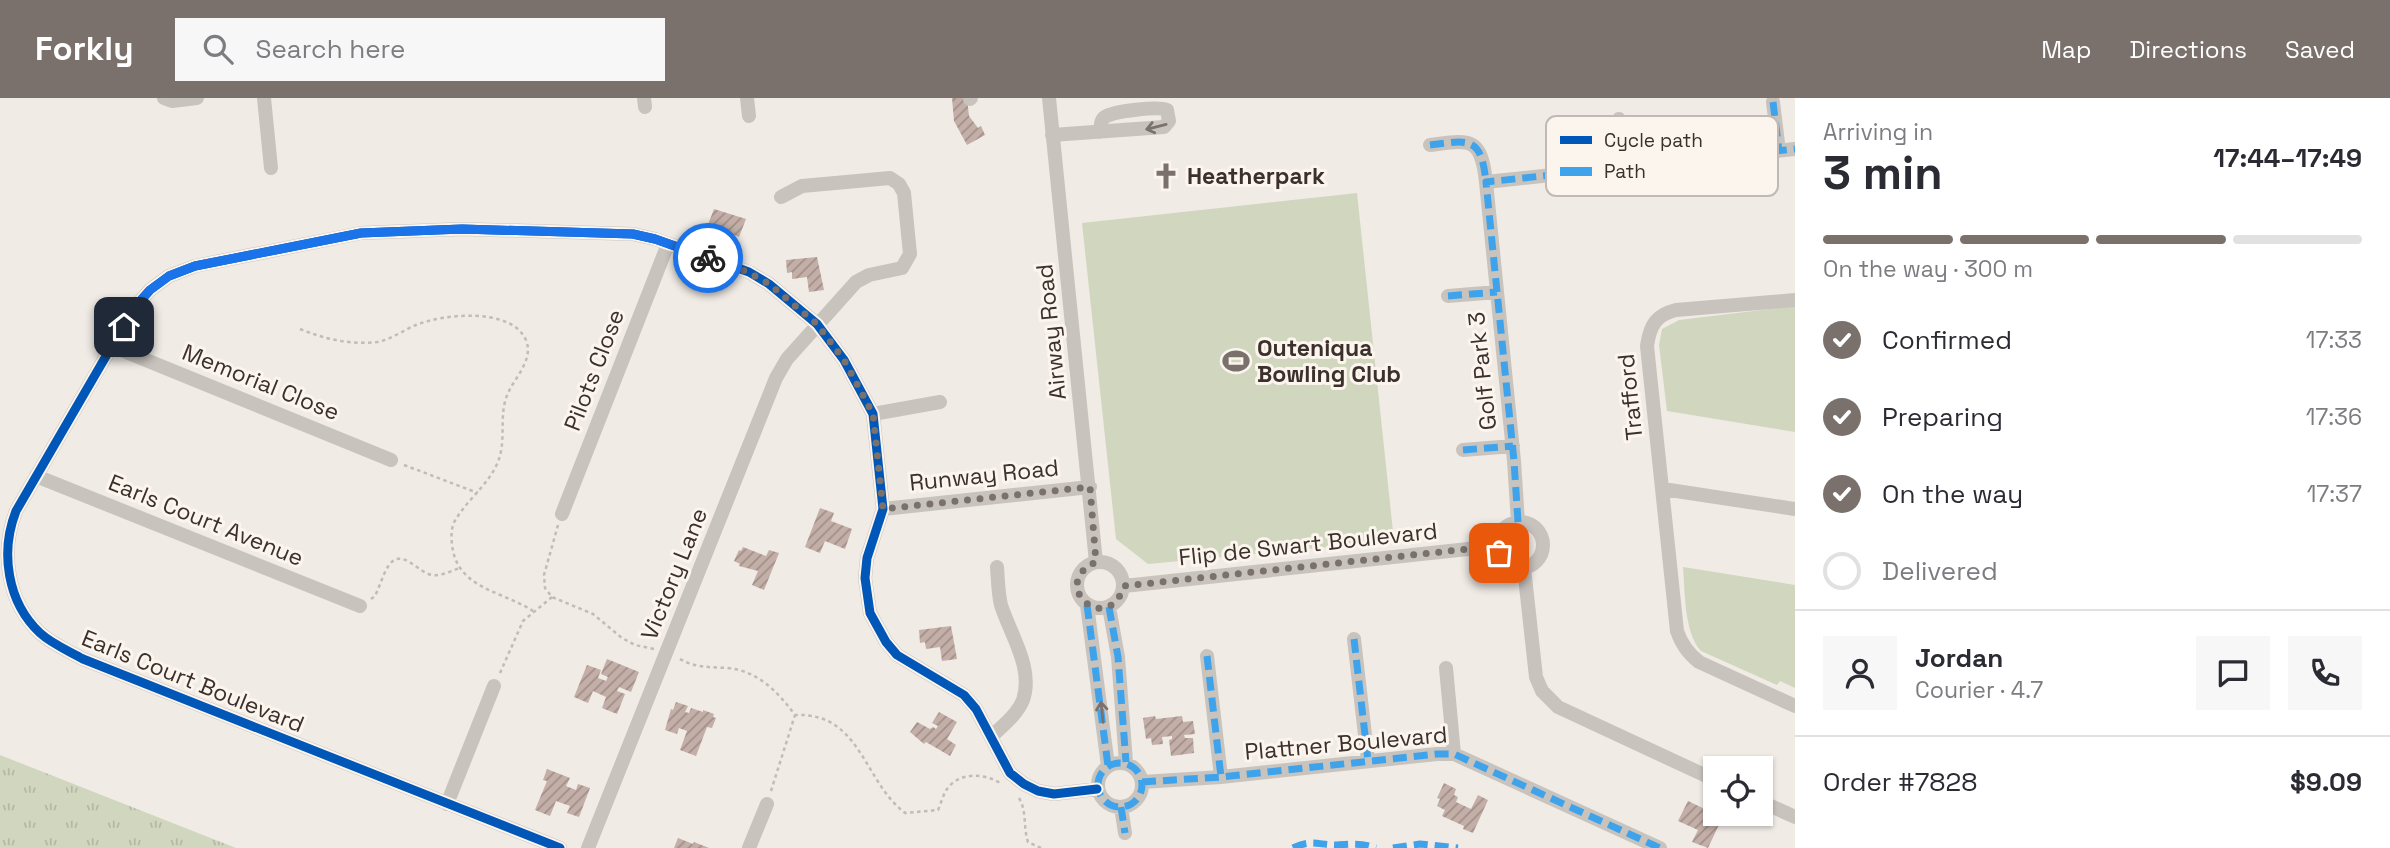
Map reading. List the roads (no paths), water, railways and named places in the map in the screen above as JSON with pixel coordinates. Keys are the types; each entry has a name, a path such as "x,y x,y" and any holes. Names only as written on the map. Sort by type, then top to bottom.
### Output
{"street":[{"path":"168,99 197,98"},
{"path":"264,98 271,168"},
{"path":"747,98 749,116"},
{"name":"Airway Road","path":"1049,98 1096,562"},
{"path":"1773,102 1775,116"},
{"path":"1052,135 1100,132"},
{"name":"Golf Park 3","path":"1430,145 1463,141 1476,146 1484,161 1513,446 1518,522"},
{"path":"1778,143 1779,151 1795,149"},
{"path":"1486,182 1546,176"},
{"name":"Victory Lane","path":"588,848 776,378 817,324 856,282 869,275 902,268 910,254 904,193 899,184 890,178 802,186 781,197"},
{"name":"Earls Court Boulevard","path":"560,848 83,659 40,633 21,608 12,589 7,567 9,529 36,476 114,347 134,308 150,290 169,276 195,266 361,233 462,229 633,234 748,272 769,284 817,324 844,360 873,414 883,509 867,558 865,578 870,613 886,642 897,655 964,695 976,709 1010,773 1024,784 1038,791 1054,794 1097,789"},
{"name":"Pilots Close","path":"562,514 668,244"},
{"name":"Golf Park 3","path":"1448,296 1497,292"},
{"name":"Trafford","path":"1795,300 1664,313 1655,320 1649,331 1647,346 1677,631 1686,652 1699,663 1795,706"},
{"name":"Memorial Close","path":"114,347 391,460"},
{"path":"873,414 940,402"},
{"name":"Golf Park 3","path":"1463,450 1513,446"},
{"name":"Earls Court Avenue","path":"36,476 360,606"},
{"name":"Runway Road","path":"883,509 1090,487"},
{"path":"1663,489 1795,509"},
{"path":"1518,522 1535,528 1542,540 1540,557 1535,564 1524,568 1512,566 1505,561 1496,546 1504,529 1518,522"},
{"name":"Flip de Swart Boulevard","path":"1124,586 1496,546"},
{"path":"1087,606 1098,609 1109,607 1119,599 1124,586 1122,578 1112,565 1096,562 1086,567 1079,576 1076,587 1087,606 1096,658 1108,766"},
{"path":"990,737 1017,710 1023,699 1025,686 1021,655 1001,603 997,567"},
{"path":"1524,568 1536,677 1547,699 1558,707 1703,774"},
{"path":"0,601 12,589"},
{"path":"1109,607 1118,657 1126,762"},
{"path":"1354,639 1368,761"},
{"path":"1207,656 1221,777"},
{"path":"1446,668 1454,754"},
{"path":"447,804 494,686"},
{"name":"Plattner Boulevard","path":"1142,782 1454,754 1660,848"},
{"path":"1126,762 1136,769 1142,782 1142,791 1130,805 1112,806 1104,801 1097,789 1100,774 1108,766 1126,762"},
{"path":"749,848 767,804"},
{"path":"1121,807 1125,833"},
{"path":"1773,807 1795,817"}],"place":[{"name":"Heatherpark","path":"1166,176"},
{"name":"Outeniqua Bowling Club","path":"1236,361"}]}
